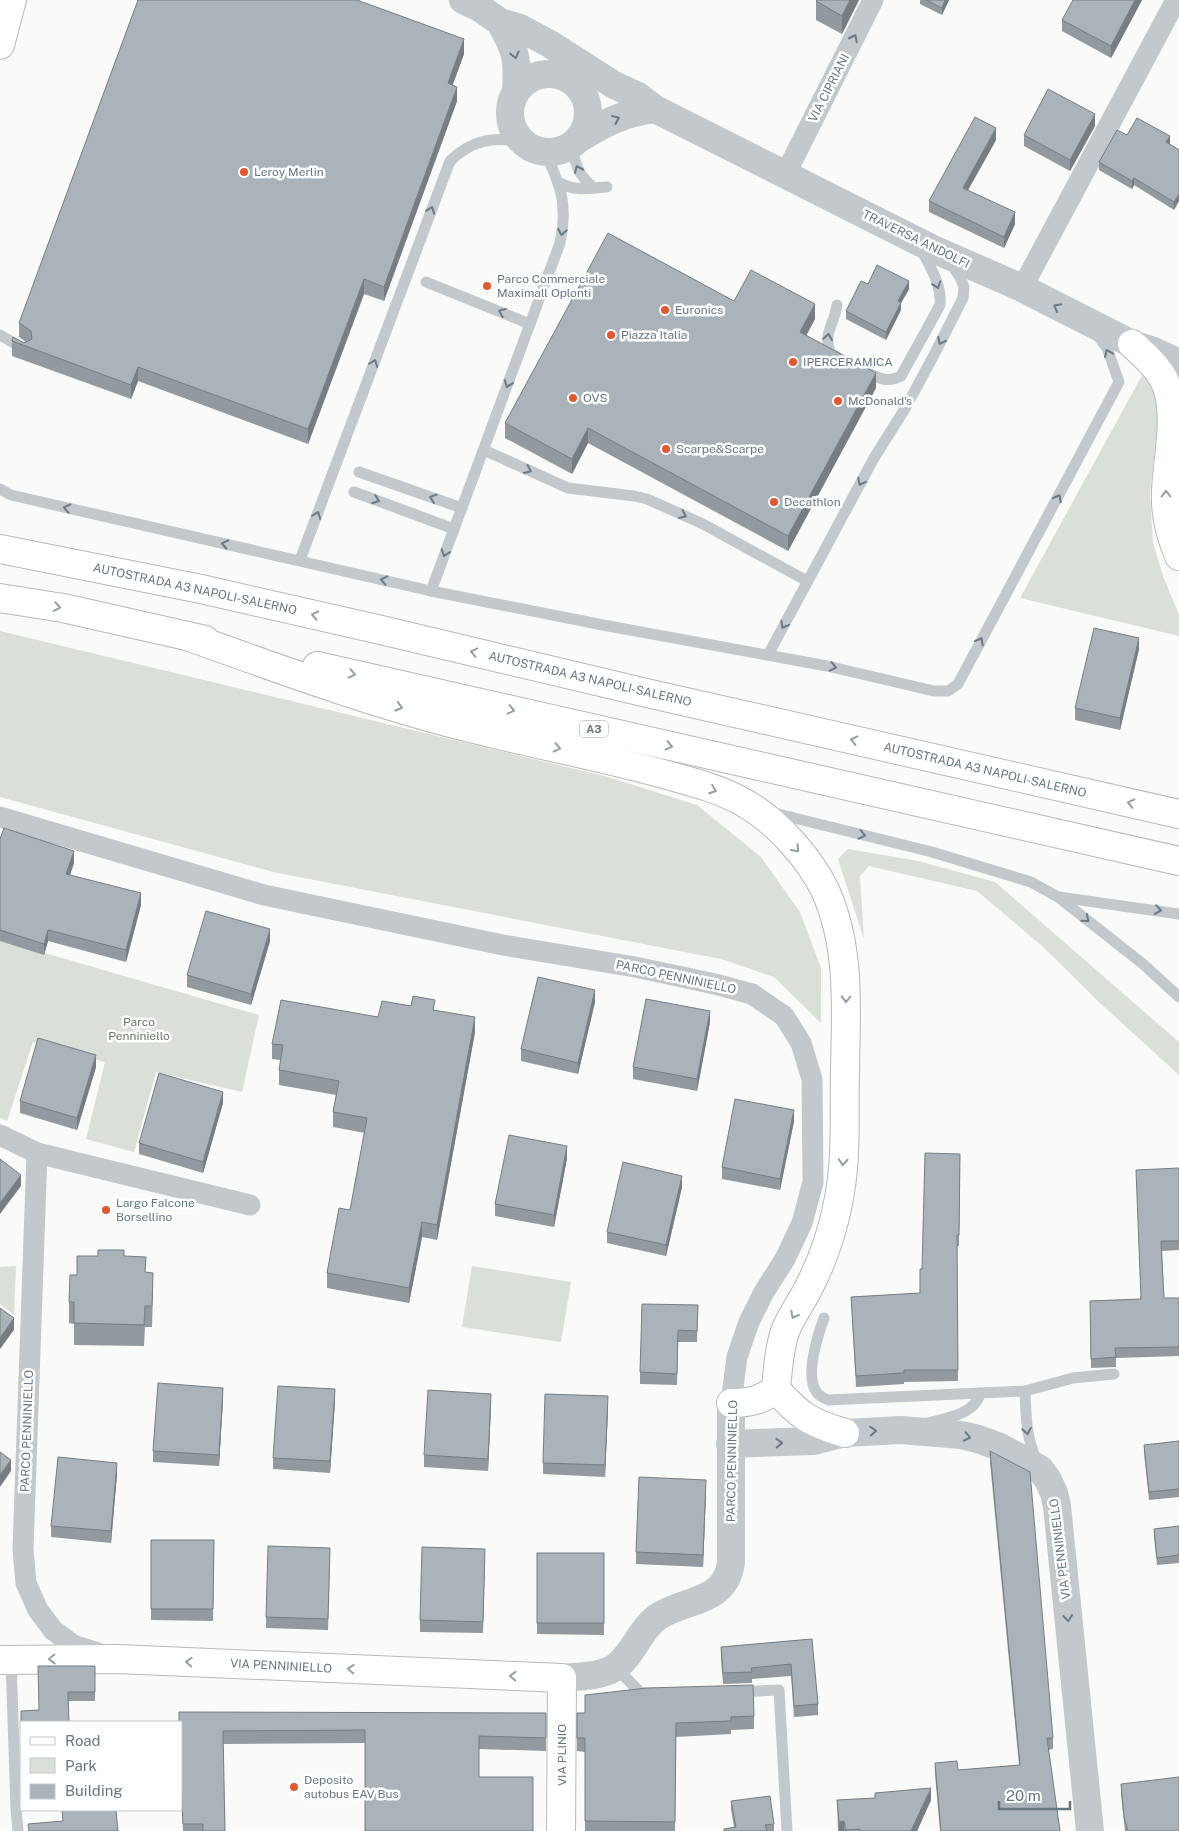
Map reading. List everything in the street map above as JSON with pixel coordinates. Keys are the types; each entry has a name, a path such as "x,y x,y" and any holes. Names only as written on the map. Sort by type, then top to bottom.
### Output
{"main road":[{"path":"0,46 12,0"},
{"path":"1132,344 1157,369 1165,382 1170,401 1171,420 1166,495 1173,542 1179,556"},
{"name":"AUTOSTRADA A3 NAPOLI-SALERNO","path":"8,550 201,589 1179,814"},
{"name":"A3","path":"4,599 63,608 1179,861"},
{"path":"187,636 336,689 464,726 678,778 722,793 748,804 769,821 808,861 824,889 834,915 842,949 846,983 844,1140 840,1192 835,1216 816,1273 786,1329 776,1388 765,1398 756,1401 732,1403"},
{"path":"776,1388 798,1413 811,1421 845,1432"},
{"name":"VIA PENNINIELLO","path":"6,1660 118,1659 562,1678"},
{"name":"VIA PLINIO","path":"561,1831 562,1678"}],"street":[{"name":"TRAVERSA ANDOLFI","path":"463,0 480,8 500,22 520,28 550,44 614,85 638,96 655,110 925,244 1022,288 1132,344 1154,351 1179,364"},
{"name":"VIA CIPRIANI","path":"785,175 873,0"},
{"path":"1022,288 1176,0"},
{"name":"TRAVERSA ANDOLFI","path":"500,22 511,42 516,57 516,92"},
{"path":"550,44 574,82 583,92 589,110 586,129 554,144"},
{"path":"574,82 554,74 537,76 522,85 516,92 511,104 510,118 514,130 554,144 619,116 655,110"},
{"name":"TRAVERSA ANDOLFI","path":"574,82 614,85"},
{"name":"PARCO PENNINIELLO","path":"0,817 264,895 503,944 635,967 715,984 752,994 784,1016 801,1043 812,1079 812,1182 802,1223 785,1259 748,1322 737,1358 730,1444 730,1572 726,1581 717,1590 702,1599 666,1612 656,1618 628,1655 615,1667 602,1674 562,1678"},
{"path":"0,1135 37,1153 250,1205"},
{"name":"PARCO PENNINIELLO","path":"37,1153 23,1549 26,1583 38,1610 53,1630 73,1645 118,1659"},
{"path":"730,1444 814,1441 845,1432 901,1430 961,1435 978,1439 1000,1447 1040,1469"},
{"name":"VIA PENNINIELLO","path":"1040,1469 1054,1493 1057,1506 1090,1831"}],"lane":[{"path":"300,560 450,161 463,148 486,140 505,139 554,144 584,180 594,188"},
{"path":"431,591 560,242 564,225 564,207 554,144"},
{"path":"560,183 572,189 582,190 607,187"},
{"path":"837,305 826,343 831,354 880,379 893,380 901,376 940,305 941,295 925,244"},
{"path":"768,654 874,458 906,407 963,298 964,287 958,272 951,264 925,244"},
{"path":"426,282 530,324"},
{"path":"0,489 11,495 431,591 768,654 934,691 948,691 958,684 1119,382 1107,348 1089,323"},
{"path":"0,336 26,350"},
{"path":"484,450 568,488 647,499 703,524 807,581"},
{"path":"359,472 462,508"},
{"path":"354,492 454,529"},
{"path":"748,804 776,814 932,852 990,868 1031,882 1058,897 1143,964 1179,997"},
{"path":"1058,897 1179,914"},
{"path":"824,1318 816,1343 813,1385 816,1392 828,1400 1025,1391 1073,1378 1114,1374"},
{"path":"1025,1391 1028,1439 1040,1469"},
{"path":"901,1430 962,1413 974,1406 979,1400 980,1393"},
{"path":"6,1660 18,1831"},
{"path":"615,1667 640,1692 660,1694"},
{"path":"729,1692 778,1690 787,1831"}],"green space":[{"path":"1145,370 1157,394 1158,419 1150,494 1153,543 1163,576 1179,615 1179,636 1020,598"},
{"path":"0,631 608,777 697,805 761,857 800,912 821,968 821,1023 774,977 721,959 273,872 0,797"},
{"path":"848,849 918,861 995,882 1179,1042 1179,1075 1100,1003 1041,945 977,891 869,866 860,876 864,939 838,859"},
{"name":"Parco Penniniello","path":"0,940 259,1015 242,1092 156,1072 134,1152 86,1139 105,1062 33,1042 7,1121 0,1118"},
{"path":"16,1266 14,1315 0,1304 0,1267"},
{"path":"472,1266 571,1282 561,1342 462,1327"}],"building":[{"name":"Leroy Merlin","path":"138,0 357,0 464,39 448,83 457,87 384,287 364,279 308,429 138,367 131,385 12,341 13,337 24,343 32,339 31,331 19,323"},
{"path":"817,0 850,0 842,16"},
{"path":"926,0 945,0 942,8"},
{"path":"1073,0 1135,0 1111,46 1062,20"},
{"path":"1048,89 1095,114 1070,160 1024,135"},
{"path":"975,117 996,128 963,188 1015,212 1004,237 929,201"},
{"path":"1137,118 1170,136 1166,142 1179,150 1179,194 1174,202 1134,178 1132,181 1099,162 1117,130 1127,135"},
{"name":"Parco Commerciale Maximall Oplonti","path":"608,233 734,301 751,270 815,304 800,332 876,373 788,536 588,428 572,459 505,423"},
{"path":"877,265 909,281 898,301 901,303 886,332 846,311 861,281 868,284"},
{"path":"1094,628 1139,638 1120,718 1075,708"},
{"path":"4,828 74,851 66,874 141,893 126,950 48,930 44,944 0,930 0,839"},
{"path":"206,911 270,929 251,994 187,975"},
{"path":"538,977 595,990 578,1063 521,1049"},
{"path":"413,996 435,1000 433,1010 475,1017 437,1225 422,1222 409,1288 327,1273 339,1208 350,1210 367,1118 333,1112 339,1081 279,1070 283,1045 272,1044 281,1000 378,1017 382,1001 411,1006"},
{"path":"646,999 710,1011 697,1079 633,1067"},
{"path":"38,1038 96,1055 77,1118 20,1101"},
{"path":"159,1073 223,1092 203,1162 139,1143"},
{"path":"735,1099 794,1110 780,1179 722,1167"},
{"path":"509,1135 567,1146 554,1215 495,1204"},
{"path":"925,1153 960,1154 959,1235 957,1235 958,1370 904,1370 904,1373 856,1376 851,1297 920,1293"},
{"path":"0,1159 21,1175 0,1203"},
{"path":"623,1162 682,1176 666,1245 607,1232"},
{"path":"1179,1168 1179,1241 1161,1241 1164,1298 1179,1298 1179,1347 1115,1348 1116,1357 1091,1359 1090,1301 1141,1299 1136,1170"},
{"path":"98,1250 124,1250 124,1256 146,1257 145,1272 153,1273 152,1306 145,1306 144,1325 74,1323 74,1302 69,1302 70,1275 77,1275 77,1256 98,1256"},
{"path":"642,1304 698,1305 697,1331 678,1330 677,1374 640,1372"},
{"path":"0,1308 14,1318 0,1338"},
{"path":"158,1383 223,1388 219,1455 153,1451"},
{"path":"278,1386 335,1389 330,1461 273,1458"},
{"path":"428,1390 491,1394 488,1459 424,1455"},
{"path":"545,1394 608,1396 605,1465 543,1463"},
{"path":"1179,1441 1179,1489 1149,1492 1144,1445"},
{"path":"990,1451 1030,1472 1053,1738 1047,1738 1060,1831 941,1831 935,1763 957,1761 958,1770 1020,1765"},
{"path":"0,1452 11,1460 0,1475"},
{"path":"58,1457 117,1463 111,1531 51,1526"},
{"path":"639,1477 706,1480 703,1555 636,1552"},
{"path":"1179,1526 1179,1555 1157,1558 1154,1529"},
{"path":"151,1540 214,1540 213,1609 151,1609"},
{"path":"268,1546 330,1548 328,1619 266,1617"},
{"path":"422,1547 485,1549 483,1622 420,1620"},
{"path":"537,1553 604,1553 604,1623 537,1623"},
{"path":"812,1639 818,1704 794,1706 791,1664 751,1668 752,1672 723,1673 721,1647"},
{"path":"38,1666 95,1666 95,1692 68,1692 69,1721 21,1721 21,1711 39,1710"},
{"path":"753,1685 754,1716 731,1717 731,1721 676,1723 675,1822 585,1821 585,1738 577,1738 577,1713 585,1713 585,1695 647,1688"},
{"path":"179,1712 546,1713 546,1738 479,1736 479,1777 533,1777 533,1831 365,1831 365,1730 223,1731 225,1831 203,1831 203,1824 183,1824 182,1721 179,1721"},
{"path":"1179,1777 1179,1831 1128,1831 1124,1817 1121,1784"},
{"path":"931,1788 911,1831 846,1830 844,1821 839,1822 837,1800 875,1798 875,1793"},
{"path":"770,1796 774,1824 765,1825 767,1831 724,1831 724,1829 736,1827 731,1801"},
{"path":"62,1811 116,1811 118,1831 29,1831 28,1824 63,1821"}],"place":[{"name":"Leroy Merlin","path":"244,172"},
{"name":"Parco Commerciale Maximall Oplonti","path":"487,286"},
{"name":"Euronics","path":"665,310"},
{"name":"Piazza Italia","path":"611,335"},
{"name":"IPERCERAMICA","path":"793,362"},
{"name":"OVS","path":"573,398"},
{"name":"McDonald's","path":"838,401"},
{"name":"Scarpe&Scarpe","path":"666,449"},
{"name":"Decathlon","path":"774,502"},
{"name":"Largo Falcone Borsellino","path":"106,1210"},
{"name":"Deposito autobus EAV Bus","path":"294,1787"}]}
